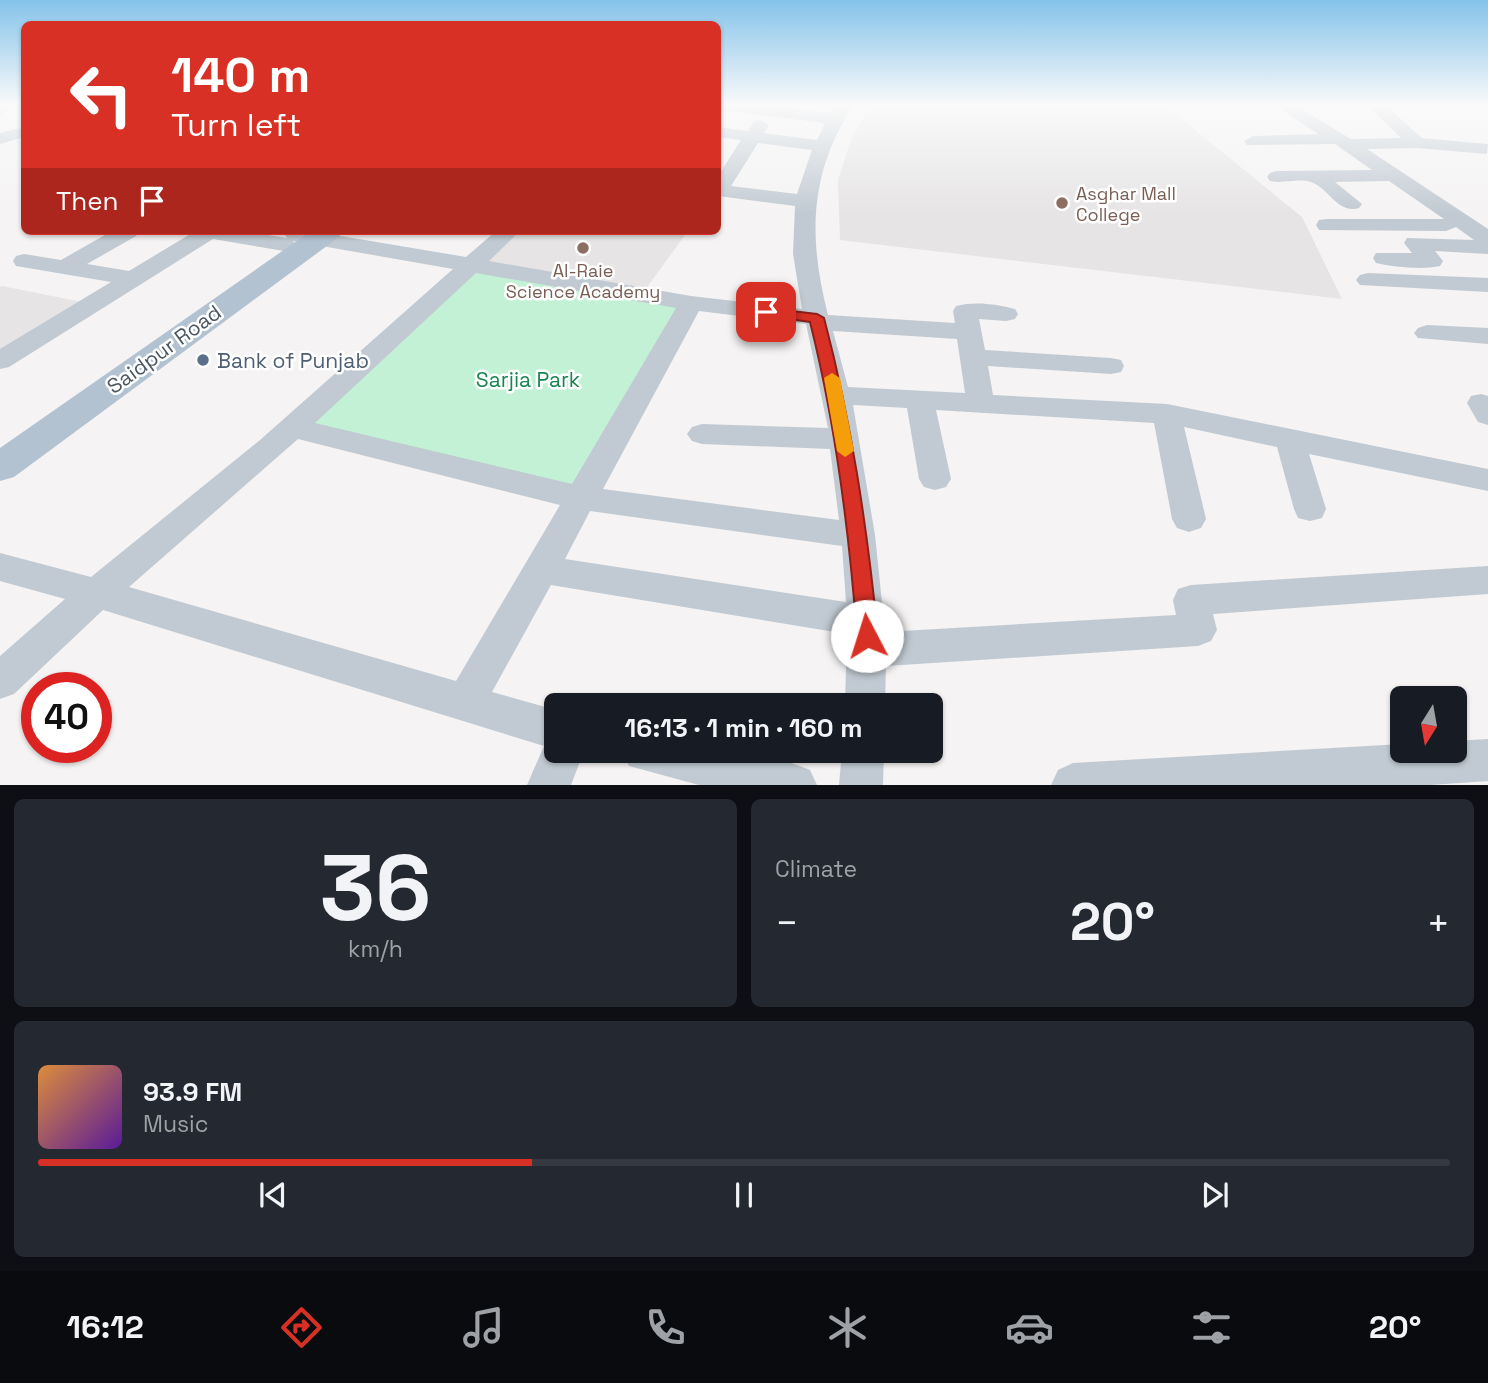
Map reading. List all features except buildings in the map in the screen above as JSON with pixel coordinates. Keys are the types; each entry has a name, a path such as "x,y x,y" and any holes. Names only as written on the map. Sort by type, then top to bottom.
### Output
{"main road":[{"name":"Saidpur Road","path":"0,442 306,236"},
{"name":"Saidpur Road","path":"0,467 306,236"}],"street":[{"path":"721,185 750,141"},
{"path":"781,141 824,146"},
{"path":"827,141 812,176 803,232 817,320 836,395 859,535 867,636 865,693"},
{"path":"1254,141 1417,143 1487,149"},
{"path":"1343,141 1488,239"},
{"path":"1277,177 1393,175"},
{"path":"1315,176 1352,204"},
{"path":"721,190 808,202"},
{"path":"1327,226 1466,225"},
{"path":"64,268 121,235"},
{"path":"0,361 201,235"},
{"path":"286,235 306,236 691,303 1111,366"},
{"path":"0,681 97,593 292,428 505,235"},
{"path":"1384,258 1432,261 1415,243 1488,247"},
{"path":"24,261 134,279"},
{"path":"1368,280 1488,285"},
{"path":"465,703 691,303"},
{"path":"981,404 965,311 1006,314"},
{"path":"1427,333 1488,336"},
{"path":"836,395 1167,414 1488,480"},
{"path":"920,401 934,479"},
{"path":"1488,405 1481,403 1488,415"},
{"path":"1167,414 1189,519"},
{"path":"292,428 581,498 859,535"},
{"path":"702,434 843,439"},
{"path":"1290,439 1310,509"},
{"path":"0,567 97,593 544,726"},
{"path":"541,569 867,636 1198,629 1191,600 1488,580"},
{"path":"1073,785 1332,777 1488,760"},
{"path":"549,785 558,763"},
{"path":"697,763 795,785"},
{"path":"861,785 862,763"}],"shaded area":[{"name":"Asghar Mall College","path":"851,141 1208,141 1302,217 1342,299 840,240 838,180"},
{"name":"Al-Raie Science Academy","path":"506,235 685,235 642,294 472,265"},
{"path":"2,286 92,304 0,361"}],"green space":[{"name":"Sarjia Park","path":"472,265 691,303 581,498 292,428"}],"slow traffic":[{"path":"832,378 845,451"}],"place":[{"name":"Asghar Mall College","path":"1062,203"},
{"name":"Al-Raie Science Academy","path":"583,248"},
{"name":"Bank of Punjab","path":"203,360"}],"route":[{"path":"766,312 817,318 836,395 859,535 867,636"}]}
